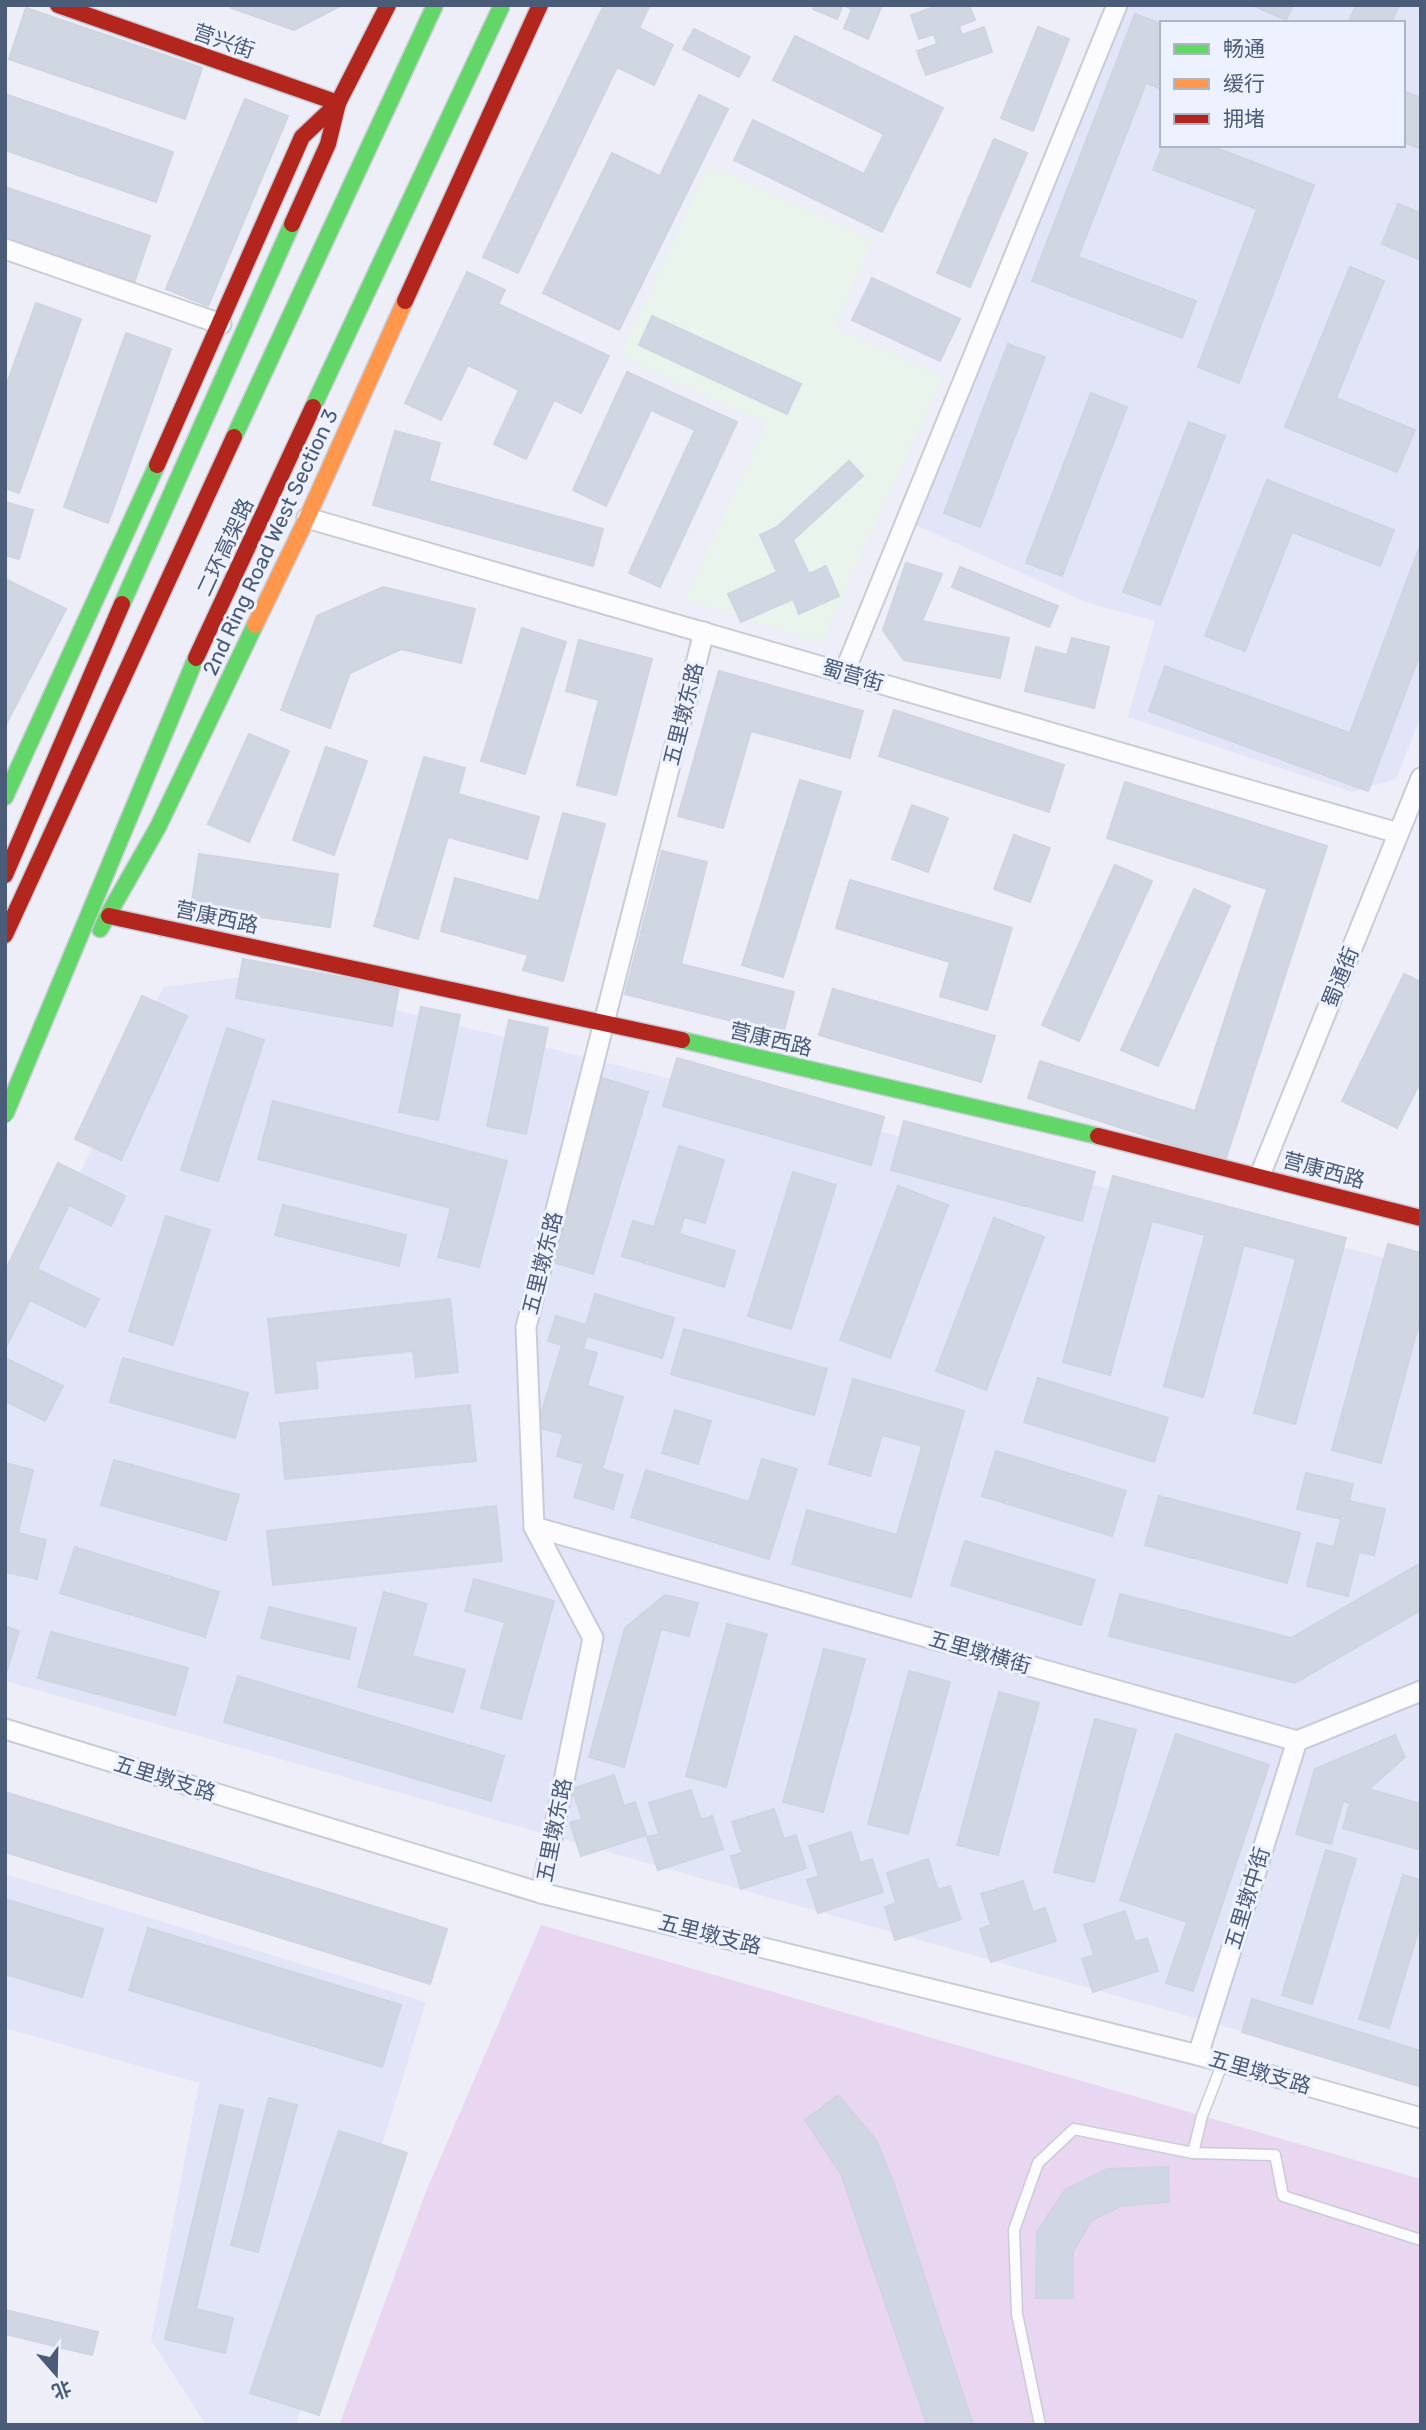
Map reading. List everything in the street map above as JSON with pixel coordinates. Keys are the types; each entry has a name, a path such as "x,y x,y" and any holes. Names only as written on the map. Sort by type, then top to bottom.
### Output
{"main road":[{"name":"营兴街","path":"58,5 93,12 338,103"},
{"path":"5,875 93,669 328,144 338,103 387,5"},
{"name":"二环高架路","path":"5,935 100,723 435,5"},
{"name":"二环高架路","path":"5,1115 196,658 502,5"},
{"name":"2nd Ring Road West Section 3","path":"5,1080 109,916 158,827 307,518 540,5"},
{"path":"5,797 221,324 302,137 338,103"},
{"name":"营康西路","path":"109,916 604,1021 1260,1175 1421,1218"}],"street":[{"path":"844,673 1117,5"},
{"path":"5,249 221,324"},
{"name":"蜀营街","path":"307,518 1398,833"},
{"name":"五里墩东路","path":"541,1893 593,1638 534,1527 526,1326 704,632"},
{"name":"蜀通街","path":"1260,1175 1421,778"},
{"name":"五里墩横街","path":"534,1527 1297,1741"},
{"path":"1297,1741 1421,1691"},
{"name":"五里墩支路","path":"5,1729 541,1893 1198,2055 1421,2118"},
{"name":"五里墩中街","path":"1198,2055 1297,1741"}],"lane":[{"path":"1193,2153 1202,2116 1223,2062"},
{"path":"1040,2425 1017,2314 1014,2230 1038,2163 1074,2129 1193,2153 1275,2155 1283,2196 1421,2240"}],"shaded area":[{"path":"1127,5 1421,5 1421,716 1396,779 1352,792 1128,717 1155,621 1088,603 909,522"},
{"path":"709,165 874,240 834,327 943,377 821,643 685,599 766,424 620,356"},
{"path":"257,975 1421,1267 1421,2082 5,1681 5,1342 163,987"},
{"path":"5,1874 426,2002 296,2425 206,2425 151,2340 199,2083 5,2028"},
{"path":"541,1925 1421,2179 1421,2425 339,2425 427,2189"}],"building":[{"path":"232,5 342,5 294,30 231,8"},
{"path":"604,5 650,5 639,28 673,45 654,85 617,67 518,273 483,257"},
{"path":"815,5 843,5 837,19 813,9"},
{"path":"843,5 882,5 868,39 844,28 852,9"},
{"path":"939,5 969,5 975,20 959,26 962,35 984,27 992,52 926,75 917,51 937,44 934,34 919,39 911,15"},
{"path":"1252,5 1293,5 1286,20"},
{"path":"1356,5 1399,5 1392,21 1349,21"},
{"path":"26,8 202,68 185,119 9,59"},
{"path":"1135,14 1160,23 1160,88 1146,83 1078,257 1196,301 1182,338 1032,281"},
{"path":"1038,27 1069,39 1033,131 1001,118"},
{"path":"694,29 750,57 739,77 683,49"},
{"path":"795,36 943,108 882,232 734,160 753,120 864,174 884,134 773,80"},
{"path":"1405,92 1421,98 1421,149 1405,143"},
{"path":"5,94 173,152 156,202 5,150"},
{"path":"699,95 728,109 619,330 543,293 612,153 660,176"},
{"path":"245,99 288,116 208,306 166,289"},
{"path":"994,139 1027,153 970,287 937,273"},
{"path":"1162,147 1213,147 1314,185 1239,383 1198,367 1257,209 1153,170"},
{"path":"5,187 150,236 133,286 5,242"},
{"path":"1398,204 1421,213 1421,260 1382,244"},
{"path":"1350,267 1384,281 1336,398 1415,430 1397,472 1285,427"},
{"path":"467,272 505,290 498,304 609,356 581,413 554,400 526,459 494,444 519,390 468,365 441,420 405,403"},
{"path":"872,278 960,319 940,361 852,320"},
{"path":"36,303 81,319 19,493 5,488 5,389"},
{"path":"652,316 801,384 787,414 639,345"},
{"path":"126,333 171,349 108,523 64,507"},
{"path":"1008,344 1045,357 980,527 944,513"},
{"path":"627,372 737,422 660,587 629,573 695,430 651,410 606,506 573,490"},
{"path":"1091,393 1127,407 1062,576 1026,563"},
{"path":"1189,422 1225,436 1160,605 1123,592"},
{"path":"395,431 440,443 429,481 603,529 593,566 373,505"},
{"path":"849,461 863,476 793,540 809,574 826,566 839,596 799,614 793,599 741,622 728,594 777,572 760,535 777,527"},
{"path":"1267,480 1394,530 1380,566 1292,532 1245,651 1205,636"},
{"path":"5,502 33,510 19,559 5,555"},
{"path":"1419,548 1421,651 1368,791 1149,711 1165,666 1350,733"},
{"path":"906,563 942,574 922,621 1009,638 1000,678 904,660 883,630"},
{"path":"960,567 1058,606 1049,627 952,587"},
{"path":"5,579 66,609 5,726"},
{"path":"383,587 475,609 461,663 401,649 350,673 330,728 281,710 317,616"},
{"path":"522,628 566,642 525,774 481,761"},
{"path":"1072,638 1109,647 1094,708 1025,691 1036,647 1067,655"},
{"path":"579,640 652,659 616,795 577,785 599,700 566,691"},
{"path":"719,671 863,711 850,758 751,731 723,828 678,816"},
{"path":"894,710 1064,765 1049,812 879,756"},
{"path":"249,734 289,751 249,842 208,824"},
{"path":"326,747 367,761 334,855 293,840"},
{"path":"424,757 465,768 458,794 539,817 527,859 448,837 418,939 374,926"},
{"path":"800,780 841,792 783,977 742,965"},
{"path":"1125,782 1327,846 1225,1161 1028,1098 1040,1061 1195,1111 1267,889 1107,838"},
{"path":"912,805 948,818 928,872 892,859"},
{"path":"563,813 605,824 563,981 523,970 528,955 441,931 455,878 539,901"},
{"path":"1014,835 1050,848 1030,902 994,889"},
{"path":"662,851 707,862 681,964 794,992 783,1034 625,994"},
{"path":"199,854 338,874 330,927 191,907"},
{"path":"1115,865 1152,881 1079,1041 1042,1025"},
{"path":"850,880 1012,928 987,1010 940,996 950,962 836,928"},
{"path":"1194,889 1230,906 1158,1066 1121,1050"},
{"path":"243,959 399,988 392,1026 236,998"},
{"path":"1404,974 1421,982 1421,1081 1397,1128 1342,1101"},
{"path":"833,989 995,1036 981,1082 819,1035"},
{"path":"142,996 187,1016 121,1160 75,1139"},
{"path":"421,1007 460,1015 438,1120 399,1112"},
{"path":"509,1020 548,1028 526,1134 487,1126"},
{"path":"227,1028 264,1040 218,1181 181,1170"},
{"path":"677,1058 884,1117 871,1165 663,1106"},
{"path":"602,1078 648,1092 593,1274 546,1260"},
{"path":"273,1101 507,1161 479,1267 438,1257 451,1208 258,1159"},
{"path":"904,1121 1095,1172 1082,1221 891,1170"},
{"path":"679,1146 724,1160 705,1223 684,1217 679,1234 735,1251 724,1287 622,1256 633,1221 654,1227"},
{"path":"58,1163 125,1196 111,1226 69,1205 37,1269 99,1299 85,1327 30,1300 5,1349 5,1271"},
{"path":"793,1172 836,1185 791,1329 748,1316"},
{"path":"1113,1176 1346,1238 1295,1424 1254,1413 1296,1259 1244,1245 1203,1397 1164,1386 1205,1235 1152,1221 1110,1375 1063,1362"},
{"path":"898,1186 948,1205 890,1358 840,1340"},
{"path":"283,1205 406,1235 399,1266 275,1235"},
{"path":"166,1216 210,1230 173,1345 129,1331"},
{"path":"994,1218 1044,1237 986,1390 936,1371"},
{"path":"1388,1244 1421,1253 1421,1316 1381,1463 1332,1450"},
{"path":"595,1294 674,1318 662,1358 587,1336 583,1349 597,1353 587,1386 623,1397 602,1469 623,1475 613,1509 574,1497 584,1464 557,1456 563,1434 537,1427 562,1345 548,1341 556,1316 586,1325"},
{"path":"450,1299 458,1372 416,1377 413,1351 315,1361 318,1388 276,1393 268,1319"},
{"path":"684,1329 827,1369 814,1415 671,1374"},
{"path":"5,1358 63,1386 45,1421 5,1401"},
{"path":"123,1358 248,1393 235,1438 110,1402"},
{"path":"1038,1378 1168,1418 1154,1462 1024,1422"},
{"path":"853,1379 964,1411 911,1597 792,1564 807,1510 897,1535 922,1446 882,1435 870,1476 829,1464"},
{"path":"470,1405 476,1461 285,1479 280,1423"},
{"path":"675,1410 711,1421 698,1464 662,1453"},
{"path":"996,1451 1126,1491 1112,1536 982,1496"},
{"path":"762,1459 797,1469 769,1559 631,1517 646,1470 749,1502"},
{"path":"114,1460 239,1495 226,1540 101,1505"},
{"path":"5,1463 33,1470 18,1533 46,1540 37,1579 5,1572"},
{"path":"1306,1473 1353,1484 1349,1501 1385,1509 1374,1555 1359,1552 1348,1596 1307,1586 1317,1543 1334,1547 1341,1519 1297,1509"},
{"path":"1159,1496 1300,1533 1287,1583 1145,1545"},
{"path":"496,1506 502,1561 273,1585 267,1531"},
{"path":"965,1541 1095,1580 1081,1625 951,1585"},
{"path":"75,1547 219,1592 205,1637 60,1593"},
{"path":"1421,1563 1421,1610 1295,1683 1109,1636 1120,1594 1291,1638"},
{"path":"474,1579 554,1601 521,1719 481,1708 505,1622 465,1611"},
{"path":"384,1592 427,1604 412,1656 465,1670 453,1712 358,1687"},
{"path":"665,1595 698,1603 689,1636 661,1629 624,1767 589,1757 625,1628"},
{"path":"269,1607 356,1628 349,1659 261,1638"},
{"path":"727,1624 767,1634 726,1787 686,1776"},
{"path":"5,1626 19,1631 7,1670 5,1669"},
{"path":"51,1632 188,1668 175,1715 38,1678"},
{"path":"824,1649 865,1659 823,1812 783,1802"},
{"path":"909,1671 950,1682 908,1834 868,1824"},
{"path":"238,1676 504,1756 491,1801 224,1722"},
{"path":"999,1692 1039,1703 998,1855 957,1845"},
{"path":"1095,1719 1136,1730 1094,1882 1054,1872"},
{"path":"1176,1734 1269,1765 1193,1991 1166,1983 1187,1922 1120,1900"},
{"path":"1395,1735 1405,1757 1369,1789 1421,1804 1421,1850 1343,1828 1350,1803 1343,1801 1331,1844 1296,1834 1315,1769"},
{"path":"614,1775 624,1806 635,1802 646,1835 581,1856 570,1823 582,1819 572,1789"},
{"path":"691,1790 701,1820 712,1816 723,1849 658,1870 647,1837 659,1834 649,1803"},
{"path":"5,1792 447,1929 430,1984 5,1852"},
{"path":"774,1809 784,1839 796,1835 806,1868 741,1889 731,1856 742,1853 732,1822"},
{"path":"851,1832 860,1863 872,1859 883,1892 818,1913 807,1880 819,1876 809,1846"},
{"path":"1326,1850 1356,1859 1312,2004 1282,1995"},
{"path":"928,1859 938,1890 950,1886 961,1919 895,1940 885,1907 896,1903 887,1873"},
{"path":"1403,1875 1421,1880 1421,1922 1389,2028 1359,2019"},
{"path":"1023,1881 1033,1912 1045,1908 1056,1941 991,1962 980,1929 991,1925 981,1894"},
{"path":"5,1899 103,1929 82,1997 5,1974"},
{"path":"1125,1911 1135,1942 1147,1938 1158,1971 1093,1992 1082,1959 1094,1955 1084,1925"},
{"path":"148,1928 401,2005 382,2067 129,1990"},
{"path":"1252,1999 1421,2051 1421,2087 1242,2032"},
{"path":"838,2095 876,2140 894,2184 973,2425 927,2425 841,2174 805,2120"},
{"path":"269,2098 297,2105 258,2252 231,2245"},
{"path":"220,2105 243,2110 196,2309 233,2318 225,2353 165,2339"},
{"path":"339,2131 407,2153 319,2415 250,2393"},
{"path":"1168,2167 1169,2202 1121,2206 1092,2220 1073,2251 1073,2298 1036,2298 1037,2232 1065,2190 1107,2169"},
{"path":"5,2310 98,2332 92,2355 5,2334"}],"traffic: fast":[{"path":"234,437 435,5"},
{"path":"313,407 502,5"},
{"path":"122,604 292,224"},
{"path":"5,797 157,465"},
{"path":"100,929 158,827 255,625"},
{"path":"5,1115 196,658"},
{"path":"682,1040 1098,1136"}],"traffic: slow":[{"path":"255,625 307,518 405,301"}],"traffic: jam":[{"path":"58,5 338,103"},
{"path":"157,465 302,137 338,103 388,5"},
{"path":"405,301 540,5"},
{"path":"292,224 328,144 338,103"},
{"path":"196,658 313,407"},
{"path":"5,935 234,437"},
{"path":"5,875 122,604"},
{"path":"109,916 682,1040"},
{"path":"1098,1136 1421,1218"}]}
